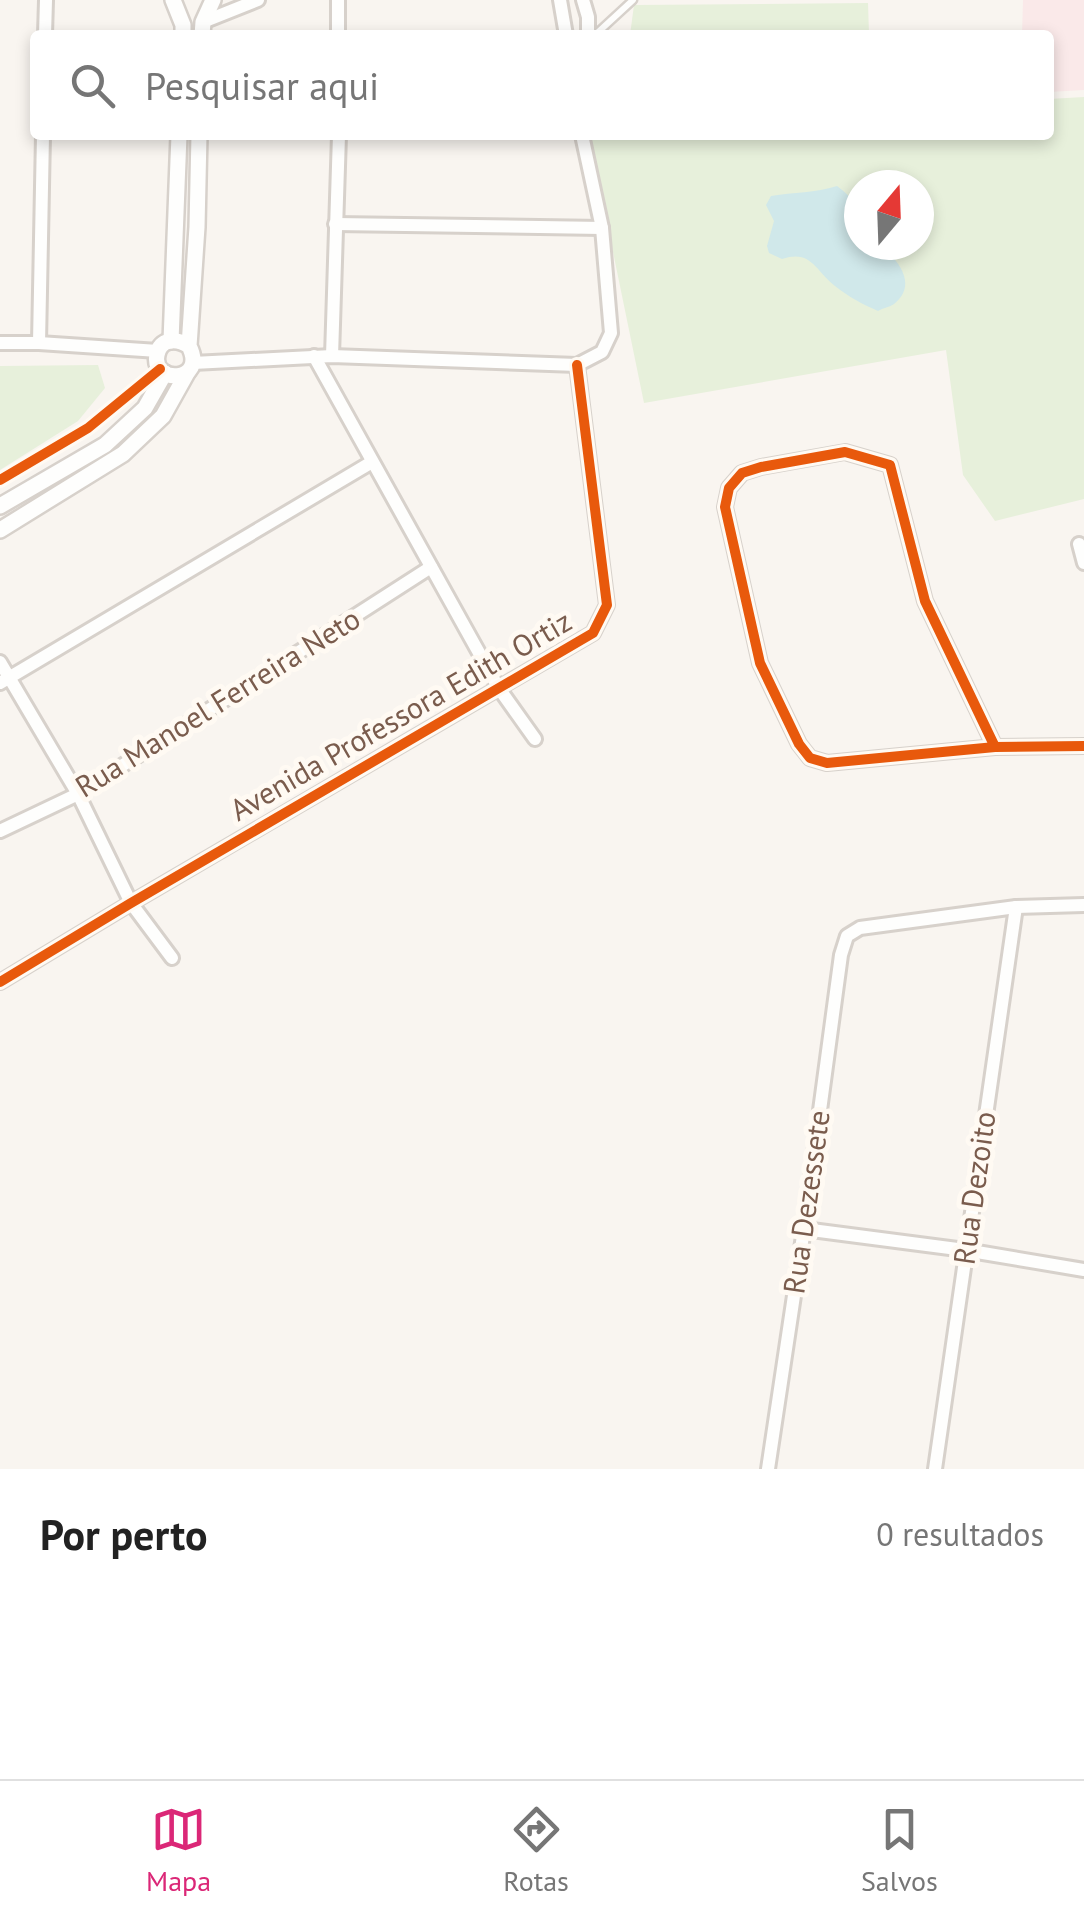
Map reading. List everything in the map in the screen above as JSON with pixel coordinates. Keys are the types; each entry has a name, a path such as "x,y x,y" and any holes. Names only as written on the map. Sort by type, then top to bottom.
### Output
{"street":[{"path":"45,30 46,0"},
{"path":"174,0 182,30"},
{"path":"202,28 216,0 234,11"},
{"path":"202,28 258,0"},
{"path":"338,0 338,30"},
{"path":"560,0 565,30"},
{"path":"583,0 591,30"},
{"path":"39,342 43,140"},
{"path":"178,140 164,346 157,363 165,373 176,376 190,368 314,356 577,365 602,352 610,333 602,228 583,140"},
{"path":"0,530 124,454 163,416 190,368 194,357 189,346 200,140"},
{"path":"332,356 338,140"},
{"path":"335,224 602,228"},
{"path":"0,343 164,346 178,340 189,346"},
{"path":"314,356 498,687 536,740"},
{"name":"Avenida Professora Edith Ortiz","path":"0,982 593,633 607,605 577,365"},
{"path":"0,506 105,445 144,408 165,373"},
{"path":"995,747 925,600 890,465 845,452 742,474 729,488 726,506 760,664 799,744 810,758 827,763 995,747 1084,746"},
{"path":"5,681 372,462"},
{"path":"1078,544 1084,562"},
{"name":"Rua Manoel Ferreira Neto","path":"0,832 78,794 431,567"},
{"path":"0,662 5,681 78,794 131,903 172,958"},
{"path":"1016,907 1084,905"},
{"name":"Rua Dezessete","path":"768,1469 840,954 847,936 860,928 1016,907"},
{"name":"Rua Dezoito","path":"935,1469 1016,907"},
{"path":"804,1228 1084,1270"}],"lane":[{"path":"598,30 634,0"}],"shaded area":[{"path":"1023,0 1084,0 1084,90 1054,92 1054,30 1022,30"}],"green space":[{"path":"868,3 869,30 631,30 634,5"},
{"path":"1084,97 1084,499 995,521 963,475 946,350 644,403 590,140 1054,140 1054,99"},
{"path":"98,365 105,388 78,421 0,470 0,366"}],"water":[{"path":"837,186 844,192 844,260 895,260 903,272 905,288 892,305 878,311 840,290 806,259 782,259 769,253 767,246 774,221 766,205 771,196"}],"cycle path":[{"path":"0,982 593,633 607,605 577,365"},
{"path":"0,480 88,428 160,369"},
{"path":"995,747 925,601 890,465 845,452 742,473 729,488 725,507 760,663 799,744 810,758 827,763 995,747 1084,746"}]}
